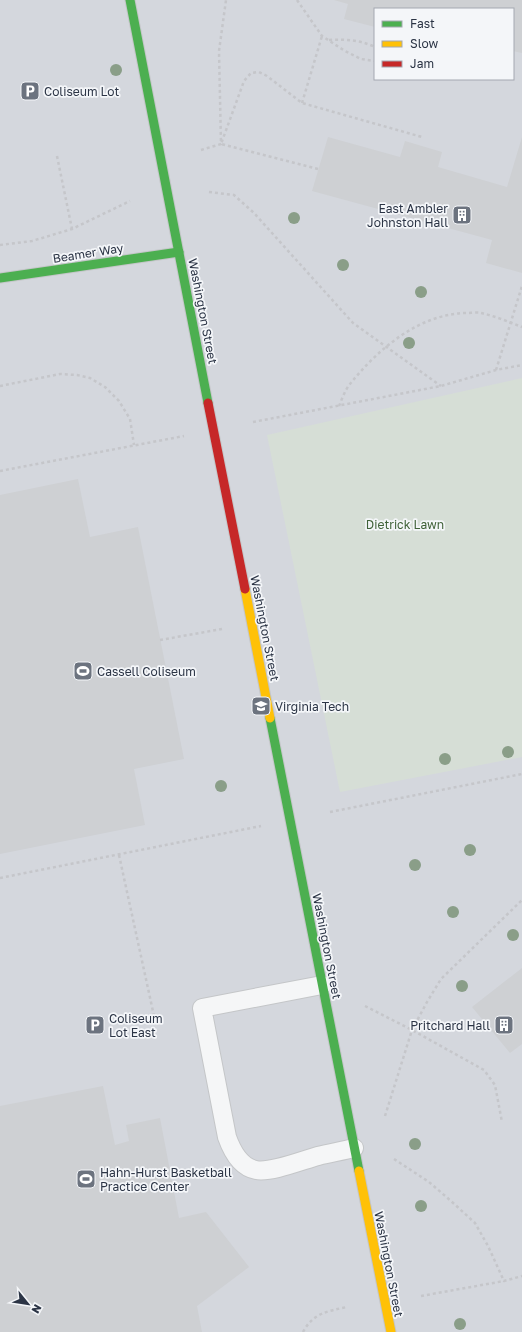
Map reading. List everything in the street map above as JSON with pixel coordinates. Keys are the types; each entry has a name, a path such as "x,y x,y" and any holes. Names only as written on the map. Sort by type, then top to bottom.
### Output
{"main road":[{"name":"Washington Street","path":"130,0 390,1332"},
{"name":"Beamer Way","path":"0,278 179,252"}],"lane":[{"path":"322,985 202,1008 227,1137 231,1150 235,1156 248,1167 256,1170 268,1170 354,1148"}],"path":[{"path":"221,144 219,51 226,0"},
{"path":"297,0 322,36 345,51 361,59 374,61"},
{"path":"302,103 322,36"},
{"path":"328,40 349,39 374,47"},
{"path":"221,144 244,81 252,73 259,72 267,76 302,103 422,137"},
{"path":"201,150 221,144 318,169"},
{"path":"57,156 72,229"},
{"path":"209,192 234,195 254,213 353,323 441,386"},
{"path":"0,245 32,241 72,229 130,201"},
{"path":"496,370 522,286"},
{"path":"339,406 349,385 387,347 405,333 439,316 459,313 481,313 522,327"},
{"path":"254,422 441,386 496,370 522,365"},
{"path":"0,386 60,374 77,375 90,378 105,387 119,401 130,419 134,445"},
{"path":"0,471 184,436"},
{"path":"160,640 222,629"},
{"path":"330,812 522,774"},
{"path":"0,878 261,826"},
{"path":"119,855 154,1016"},
{"path":"385,1116 412,1030 441,979 522,900"},
{"path":"365,1006 484,1070 495,1085 502,1122"},
{"path":"394,1159 429,1182 475,1223 504,1280"},
{"path":"421,1296 522,1276"},
{"path":"303,1332 315,1317 325,1312 347,1307"}],"shaded area":[{"name":"Virginia Tech","path":"0,0 522,0 522,1332 0,1332"}],"green space":[{"name":"Dietrick Lawn","path":"522,378 522,757 340,792 267,435"}],"building":[{"path":"334,0 522,0 522,53 514,51 514,8 374,8 374,27 344,19 348,4"},
{"name":"East Ambler Johnston Hall","path":"328,137 400,157 405,141 442,152 438,167 507,187 522,137 522,273 486,263 492,240 312,191"},
{"name":"Cassell Coliseum","path":"78,479 90,537 138,527 184,759 134,769 145,825 0,854 0,495"},
{"name":"Pritchard Hall","path":"522,968 522,1044 510,1053 472,1007"},
{"name":"Hahn-Hurst Basketball Practice Center","path":"103,1086 115,1145 129,1141 126,1125 160,1118 179,1218 206,1212 249,1267 197,1306 202,1332 0,1332 0,1106"}],"traffic: fast":[{"path":"130,0 208,403"},
{"path":"0,278 179,252"},
{"path":"270,718 359,1171"}],"traffic: slow":[{"path":"245,589 270,718"},
{"path":"359,1171 391,1332"}],"traffic: jam":[{"path":"208,403 245,589"}],"place":[{"name":"Coliseum Lot","path":"30,91"},
{"name":"East Ambler Johnston Hall","path":"462,215"},
{"name":"Cassell Coliseum","path":"83,671"},
{"name":"Virginia Tech","path":"261,706"},
{"name":"Coliseum Lot East","path":"95,1025"},
{"name":"Pritchard Hall","path":"504,1025"},
{"name":"Hahn-Hurst Basketball Practice Center","path":"86,1179"}]}
